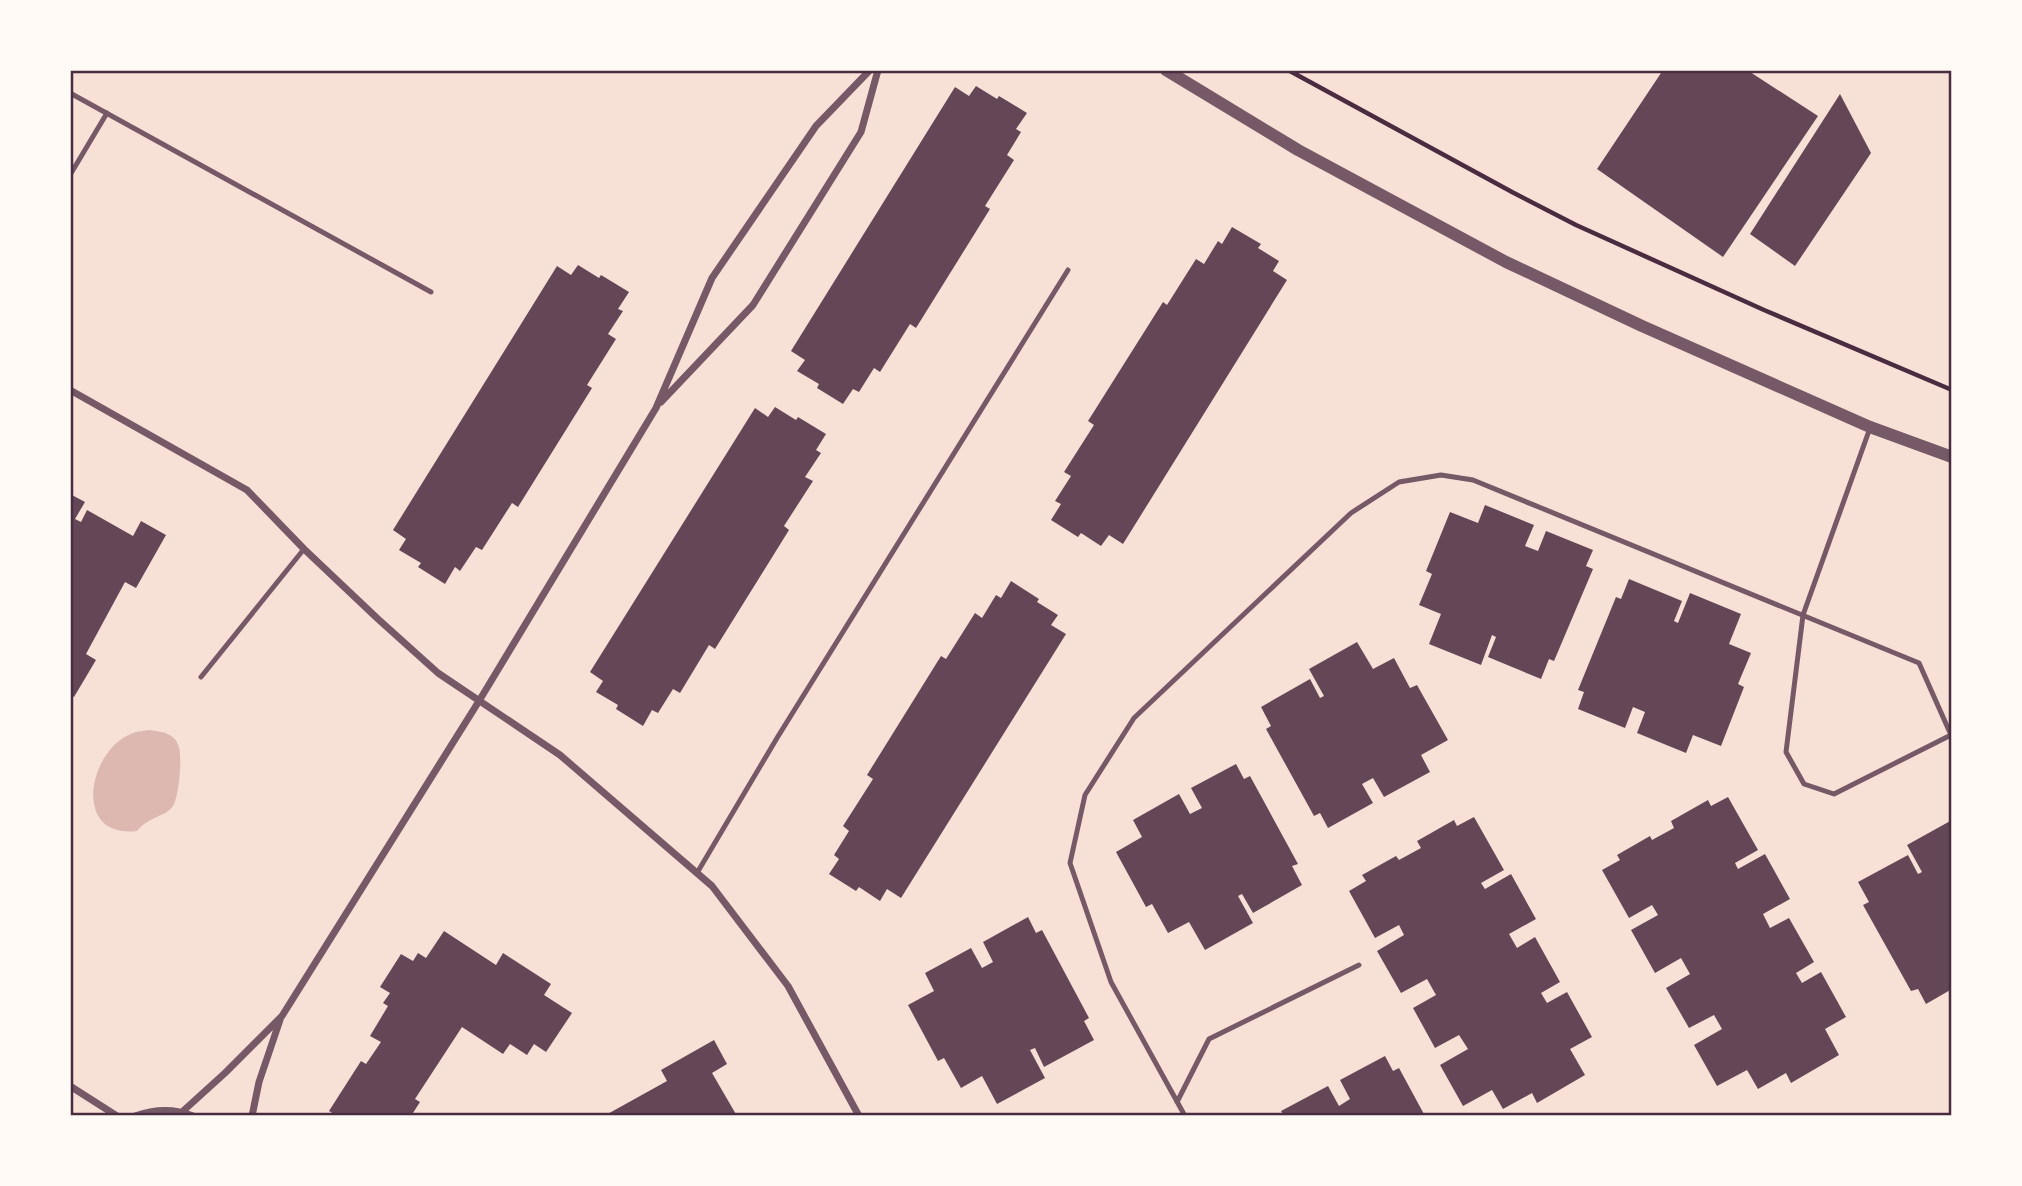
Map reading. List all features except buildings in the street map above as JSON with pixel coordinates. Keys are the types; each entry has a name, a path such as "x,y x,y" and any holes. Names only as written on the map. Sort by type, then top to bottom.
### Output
{"street":[{"path":"252,1116 259,1082 282,1016 479,701 656,408 712,278 816,126 870,70"},
{"path":"656,408 753,305 861,132 878,70"},
{"path":"1166,70 1298,150 1506,262 1642,326 1870,427 1952,457"},
{"path":"70,390 247,490 304,549 438,673 560,755 712,886 788,986 859,1116"},
{"path":"182,1112 282,1016"},
{"path":"70,1086 117,1116"},
{"path":"135,1116 152,1110 182,1112 193,1116"}],"lane":[{"path":"70,93 431,292"},
{"path":"70,175 107,113"},
{"path":"697,873 785,726 1068,271"},
{"path":"1185,1116 1111,982 1070,863 1085,795 1135,718 1351,513 1399,482 1441,475 1473,480 1803,615 1919,663 1951,735 1834,794 1804,784 1786,752 1803,615 1870,427"},
{"path":"201,677 304,549"},
{"path":"1177,1102 1209,1039 1359,965"}],"path":[{"path":"1289,70 1576,225 1764,310 1952,390"}],"shaded area":[{"path":"150,730 169,735 178,744 179,785 175,801 170,809 137,831 116,830 102,821 95,808 93,791 97,773 105,756 118,742 133,733"}]}
